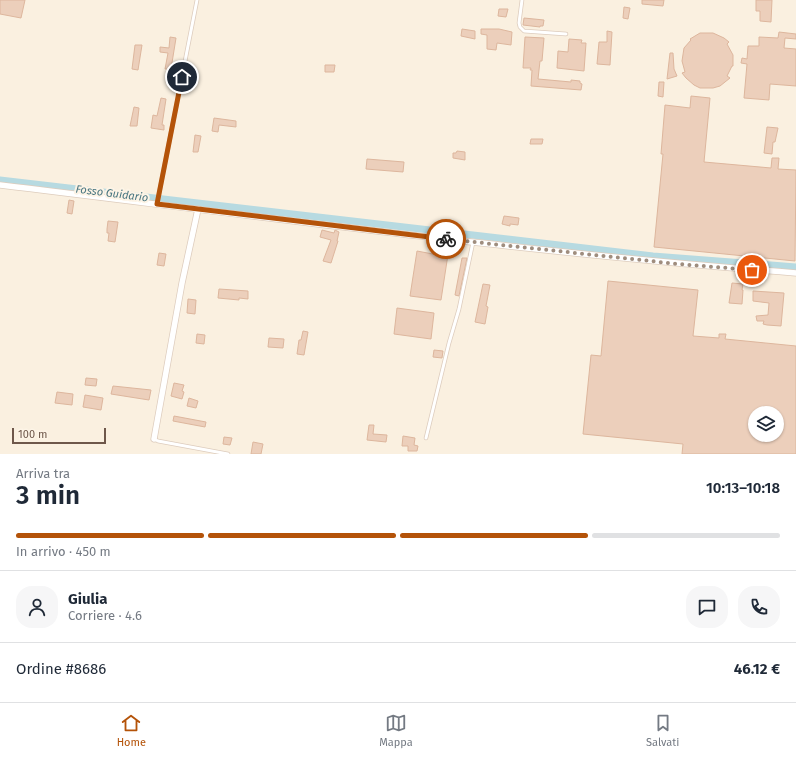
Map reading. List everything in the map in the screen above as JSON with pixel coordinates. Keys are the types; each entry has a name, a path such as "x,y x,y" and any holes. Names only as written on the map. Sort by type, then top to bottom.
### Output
{"street":[{"path":"0,185 473,242 678,264 796,273"},
{"path":"154,439 182,284 198,209"}],"lane":[{"path":"157,203 197,0"},
{"path":"522,0 520,27 524,31 566,34"},
{"path":"426,438 449,343 459,309 473,242"},
{"path":"154,439 228,454"}],"building":[{"path":"0,0 25,0 21,18 0,14"},
{"path":"642,0 664,0 663,6 642,4"},
{"path":"756,0 772,0 771,22 760,21 760,11 756,11"},
{"path":"624,7 630,8 628,19 623,18"},
{"path":"499,9 508,9 506,17 498,16"},
{"path":"524,18 544,20 543,26 523,25"},
{"path":"462,29 475,31 475,39 461,36"},
{"path":"481,29 499,29 512,32 511,45 497,43 496,50 487,49 487,35 481,34"},
{"path":"607,31 612,32 610,65 597,64 599,42 607,42"},
{"path":"779,32 796,34 796,39 785,38 784,48 796,49 796,86 770,84 769,100 744,98 747,64 741,63 742,58 747,59 748,46 759,46 759,37 778,38"},
{"path":"700,33 713,33 729,42 727,44 733,55 733,66 727,76 730,78 720,86 713,88 700,88 694,85 682,73 685,72 682,61 684,48 691,40 690,39"},
{"path":"170,37 176,38 171,69 165,69 168,53 160,52 160,47 169,48"},
{"path":"525,37 544,38 542,61 540,61 538,79 571,82 571,80 580,81 582,84 581,90 531,86 532,70 530,70 531,68 523,68"},
{"path":"569,39 582,40 581,43 586,43 584,71 557,68 558,51 568,52"},
{"path":"135,45 142,45 138,70 132,69"},
{"path":"670,53 673,53 674,69 677,76 667,79"},
{"path":"325,65 335,65 334,72 325,72"},
{"path":"659,82 664,82 663,97 658,96"},
{"path":"691,96 710,98 704,162 771,168 772,158 779,158 778,169 796,170 795,261 654,247 663,154 661,154 665,105 690,108"},
{"path":"161,98 166,99 162,125 164,125 164,130 151,128 153,115 157,116"},
{"path":"134,107 139,108 137,126 130,126"},
{"path":"214,118 236,121 236,127 219,125 218,132 212,131"},
{"path":"767,127 778,128 775,142 773,142 772,154 764,153"},
{"path":"195,135 201,136 198,152 193,152"},
{"path":"531,139 543,139 542,144 530,144"},
{"path":"457,151 465,152 465,160 453,158 453,153 456,153"},
{"path":"367,159 404,162 403,172 366,169"},
{"path":"69,200 74,201 72,214 67,213"},
{"path":"504,216 519,218 518,225 510,224 510,226 502,224"},
{"path":"108,221 118,222 115,242 108,241"},
{"path":"322,230 334,233 335,230 339,232 338,241 331,263 323,261 331,240 320,237"},
{"path":"440,243 456,244 455,249 449,248 441,300 410,296 417,251 438,255"},
{"path":"159,253 166,254 164,266 157,265"},
{"path":"462,258 467,258 459,296 455,295"},
{"path":"608,281 698,290 693,336 719,338 719,334 726,334 725,339 796,346 796,454 682,454 683,444 583,434 591,355 601,356"},
{"path":"732,283 743,284 742,304 729,303"},
{"path":"483,284 490,285 486,306 488,307 485,324 475,322"},
{"path":"219,289 248,291 248,299 239,298 239,300 218,298"},
{"path":"753,291 784,293 781,326 767,325 763,324 764,321 757,321 756,316 768,315 769,303 753,301"},
{"path":"188,299 196,300 195,314 187,313"},
{"path":"397,308 434,313 431,339 394,334"},
{"path":"303,331 308,332 304,355 297,354 299,340 301,340"},
{"path":"197,334 205,335 204,344 196,343"},
{"path":"269,338 284,339 283,348 268,347"},
{"path":"434,350 443,351 442,358 433,357"},
{"path":"86,378 97,379 96,386 85,385"},
{"path":"174,383 184,385 182,399 171,396"},
{"path":"113,386 151,390 149,400 111,394"},
{"path":"57,392 73,394 72,405 55,403"},
{"path":"85,395 103,398 101,410 83,407"},
{"path":"189,398 198,401 196,408 187,406"},
{"path":"174,416 206,422 205,427 173,421"},
{"path":"369,425 374,425 373,434 387,435 386,442 367,440"},
{"path":"403,436 415,438 414,445 418,446 417,451 408,451 408,446 402,446"},
{"path":"224,437 232,438 230,445 223,444"},
{"path":"253,442 263,444 261,454 251,454"}],"waterway":[{"name":"Fosso Guidario","path":"0,180 653,256 796,267"}],"way so far":[{"path":"446,239 678,264 752,270"}],"route":[{"path":"182,77 157,204 446,239"}]}
